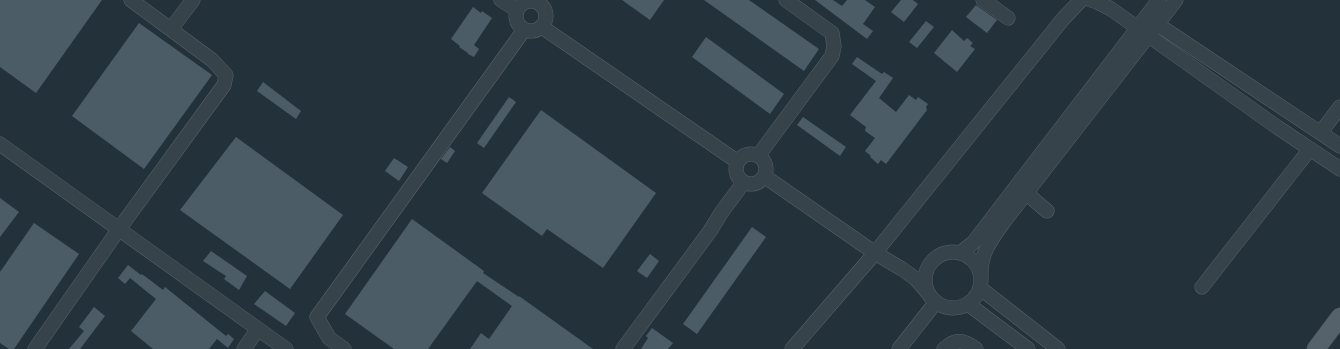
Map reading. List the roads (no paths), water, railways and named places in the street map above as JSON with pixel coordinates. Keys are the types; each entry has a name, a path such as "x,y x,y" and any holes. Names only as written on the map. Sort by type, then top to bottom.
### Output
{"main road":[{"path":"1316,349 1340,316"}],"street":[{"path":"35,349 119,229 224,86 226,75 212,60 131,0"},
{"path":"171,29 193,0"},
{"path":"501,0 517,10"},
{"path":"758,156 832,56 834,46 832,33 786,0"},
{"path":"983,0 1008,18"},
{"path":"792,349 875,253 1063,19 1081,0"},
{"path":"1091,0 1111,9 1142,33 1340,169"},
{"path":"1152,20 1159,0"},
{"path":"960,253 973,243 1152,20 1176,0"},
{"path":"527,1 538,1 544,8 546,18 542,27 534,32 524,30 517,24 515,14 519,6 527,1"},
{"path":"1152,20 1340,146"},
{"path":"542,27 738,162"},
{"path":"344,349 329,338 317,317 524,30"},
{"path":"764,176 875,253 916,279 932,298 949,308 959,308 968,304 976,297 981,283 982,260 992,238 1142,33"},
{"path":"1321,132 1340,108"},
{"path":"0,144 286,349"},
{"path":"1202,287 1310,149"},
{"path":"754,154 758,156 762,159 766,167 762,180 753,184 744,182 738,176 736,167 738,162 745,156 754,154"},
{"path":"623,349 710,231 721,213 744,182"},
{"path":"1026,193 1047,211"},
{"path":"902,269 916,267 950,252 960,253 973,260 979,268 981,283 1058,349"},
{"path":"932,298 926,285 926,275 930,265 936,258"},
{"path":"899,349 932,298"},
{"path":"968,304 1028,349"},
{"path":"244,349 258,329"},
{"path":"944,349 949,344 961,341 968,343 976,349"}]}
